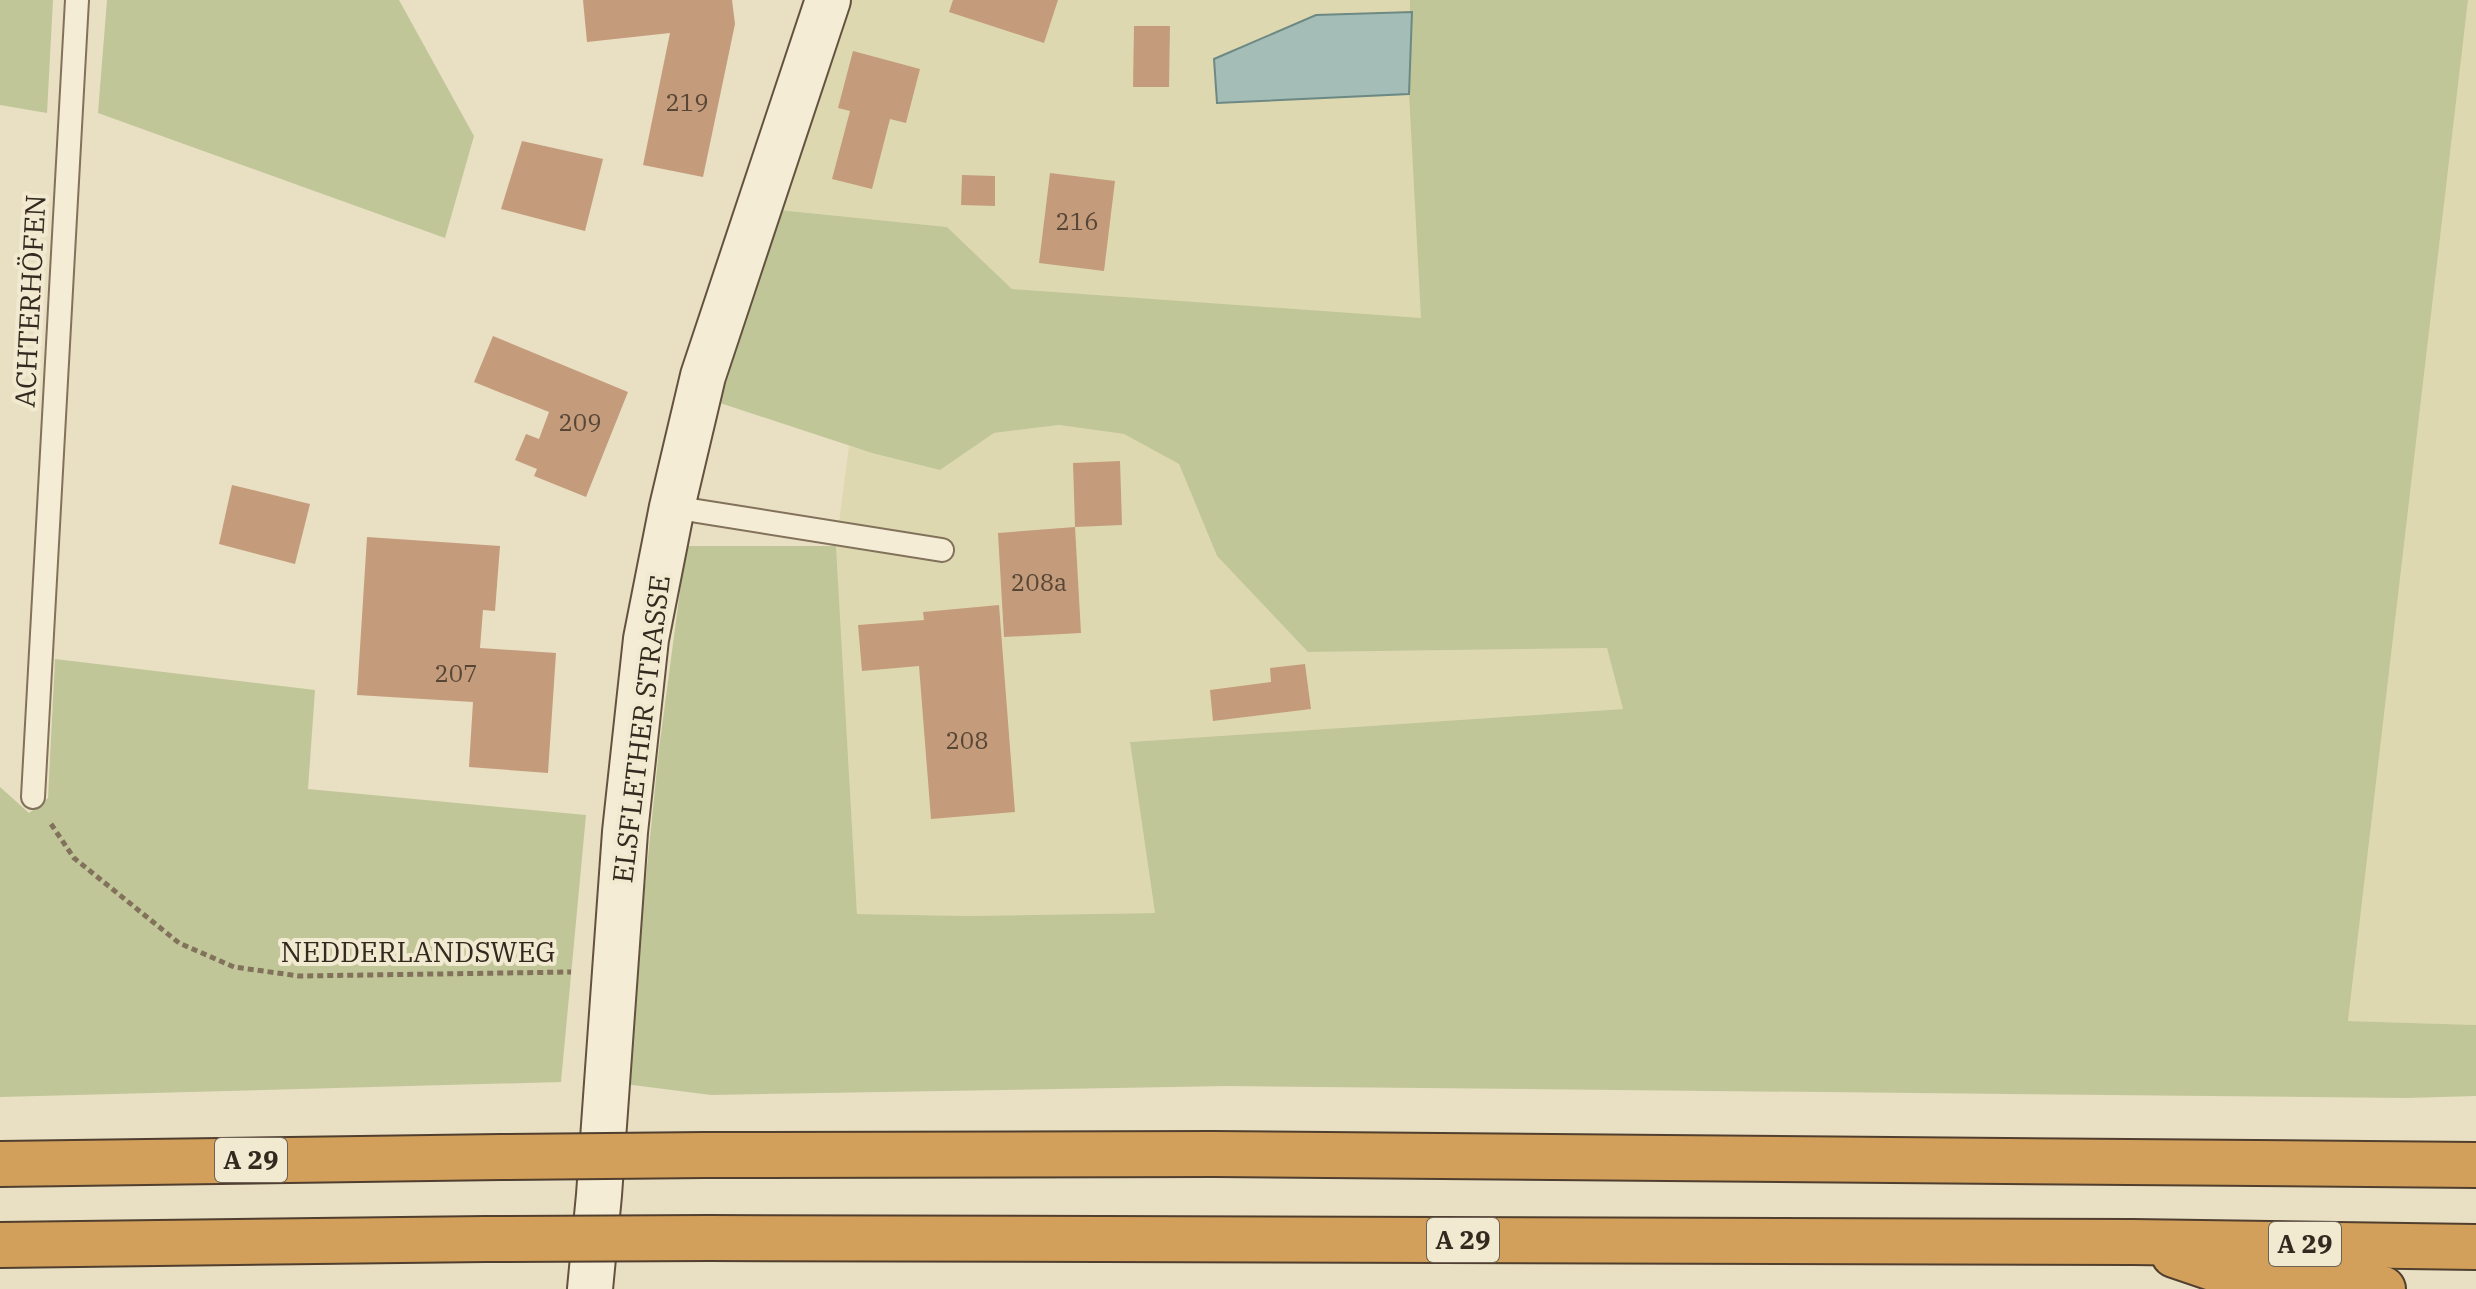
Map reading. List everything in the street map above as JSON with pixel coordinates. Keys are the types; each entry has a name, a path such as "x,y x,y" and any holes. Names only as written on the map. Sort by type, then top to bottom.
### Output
{"highway":[{"path":"2430,1164 2476,1141"},
{"name":"A 29","path":"0,1164 705,1155 1214,1154 2476,1165"},
{"name":"A 29","path":"0,1245 708,1238 2133,1242 2476,1247"},
{"path":"2133,1242 2242,1278 2353,1284 2383,1289"}],"main road":[{"name":"ELSFLETHER STRASSE","path":"590,1289 625,832 646,639 672,507 703,376 828,0"}],"lane":[{"name":"ACHTERHÖFEN","path":"33,797 77,0"},
{"path":"672,507 942,550"}],"path":[{"name":"NEDDERLANDSWEG","path":"33,797 74,858 179,943 234,967 299,976 584,971"}],"shaded area":[{"path":"851,0 1410,0 1412,12 1316,15 1214,59 1217,103 1409,94 1422,319 1012,289 947,227 779,210"},
{"path":"2468,0 2476,0 2476,1025 2348,1021"},
{"path":"1059,425 1124,434 1179,464 1217,556 1308,652 1607,648 1624,709 1130,742 1155,913 857,914 836,546 849,446 940,470 994,433"}],"green space":[{"path":"0,0 53,0 47,113 0,105"},
{"path":"107,0 399,0 474,136 445,238 98,113"},
{"path":"1410,0 2468,0 2348,1021 2476,1025 2476,1096 2406,1098 1227,1086 711,1095 625,1084 659,749 686,546 836,546 857,914 1155,913 1130,742 1623,709 1607,648 1308,652 1217,556 1179,464 1124,434 1059,425 994,433 940,470 872,453 720,403 779,210 947,227 1012,289 1421,318 1409,94"},
{"path":"55,659 315,690 308,789 586,815 561,1082 0,1097 0,787 29,813 48,798"}],"water":[{"path":"1412,12 1409,94 1217,103 1214,59 1316,15"}],"building":[{"path":"583,0 732,0 735,24 703,177 643,165 670,33 587,42"},
{"path":"953,0 1058,0 1044,43 949,12"},
{"path":"1134,26 1170,26 1169,87 1133,87"},
{"path":"853,51 920,69 906,123 890,119 872,189 832,179 850,111 838,108"},
{"path":"522,141 603,159 585,231 501,209"},
{"path":"1050,173 1115,181 1104,271 1039,263"},
{"path":"962,175 995,176 995,206 961,205"},
{"path":"493,336 628,392 586,497 534,476 537,469 515,460 526,434 539,439 549,412 474,382"},
{"path":"1120,461 1122,525 1075,527 1073,463"},
{"path":"232,485 310,504 295,564 219,544"},
{"path":"1075,527 1081,633 1004,637 998,533"},
{"path":"367,537 500,546 495,611 483,610 480,648 556,653 548,773 469,767 473,702 357,695"},
{"path":"999,605 1015,812 931,819 919,666 862,671 858,625 924,620 923,612"},
{"path":"1305,664 1311,709 1213,721 1210,690 1271,682 1270,668"}]}
